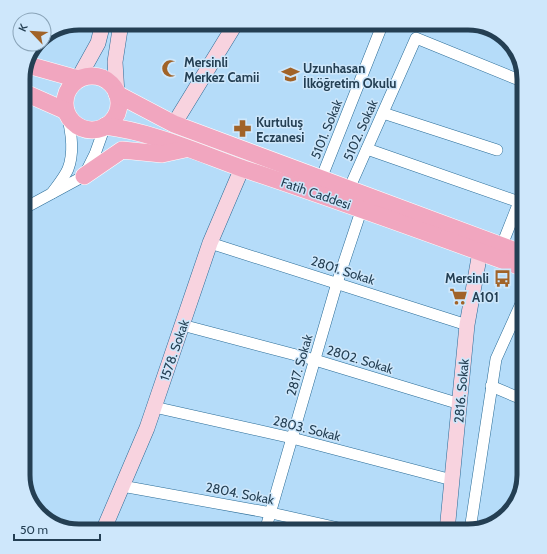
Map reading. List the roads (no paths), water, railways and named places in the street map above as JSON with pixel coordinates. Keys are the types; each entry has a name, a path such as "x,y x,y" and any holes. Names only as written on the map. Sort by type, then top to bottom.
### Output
{"main road":[{"path":"32,66 78,79"},
{"path":"86,76 101,77 114,87 117,94 119,103 117,112 112,120 105,126 90,130 82,128 75,124 66,111 64,102 66,93 71,85 78,79 86,76"},
{"name":"Fatih Caddesi","path":"117,94 174,124 517,251"},
{"path":"30,95 66,111"},
{"name":"Fatih Caddesi","path":"105,126 122,128 187,148 362,208 517,265"},
{"path":"84,176 122,150 162,154 187,148"}],"street":[{"path":"78,79 98,43 101,30"},
{"path":"117,94 115,62 120,30"},
{"path":"174,124 232,30"},
{"name":"5101. Sokak","path":"322,178 380,30"},
{"name":"5102. Sokak","path":"349,190 416,38 517,79"},
{"path":"51,195 68,170 71,129 66,111"},
{"path":"383,113 497,150"},
{"path":"30,206 84,176 95,154 105,126"},
{"path":"367,148 517,201"},
{"name":"1578. Sokak","path":"106,524 154,407 210,244 242,168"},
{"path":"502,245 517,207"},
{"name":"2817. Sokak","path":"267,524 337,283 362,208"},
{"name":"2801. Sokak","path":"210,244 467,325"},
{"name":"2816. Sokak","path":"448,524 467,325 480,252"},
{"path":"471,524 496,359 517,312"},
{"name":"2802. Sokak","path":"182,325 315,360 460,404"},
{"path":"491,386 517,397"},
{"name":"2803. Sokak","path":"154,407 292,438 452,480"},
{"name":"2804. Sokak","path":"122,486 270,513 320,524"}],"place":[{"name":"Mersinli Merkez Camii","path":"171,69"},
{"name":"Uzunhasan İlköğretim Okulu","path":"290,75"},
{"name":"Kurtuluş Eczanesi","path":"243,129"},
{"name":"Mersinli","path":"502,278"},
{"name":"A101","path":"459,297"}]}
